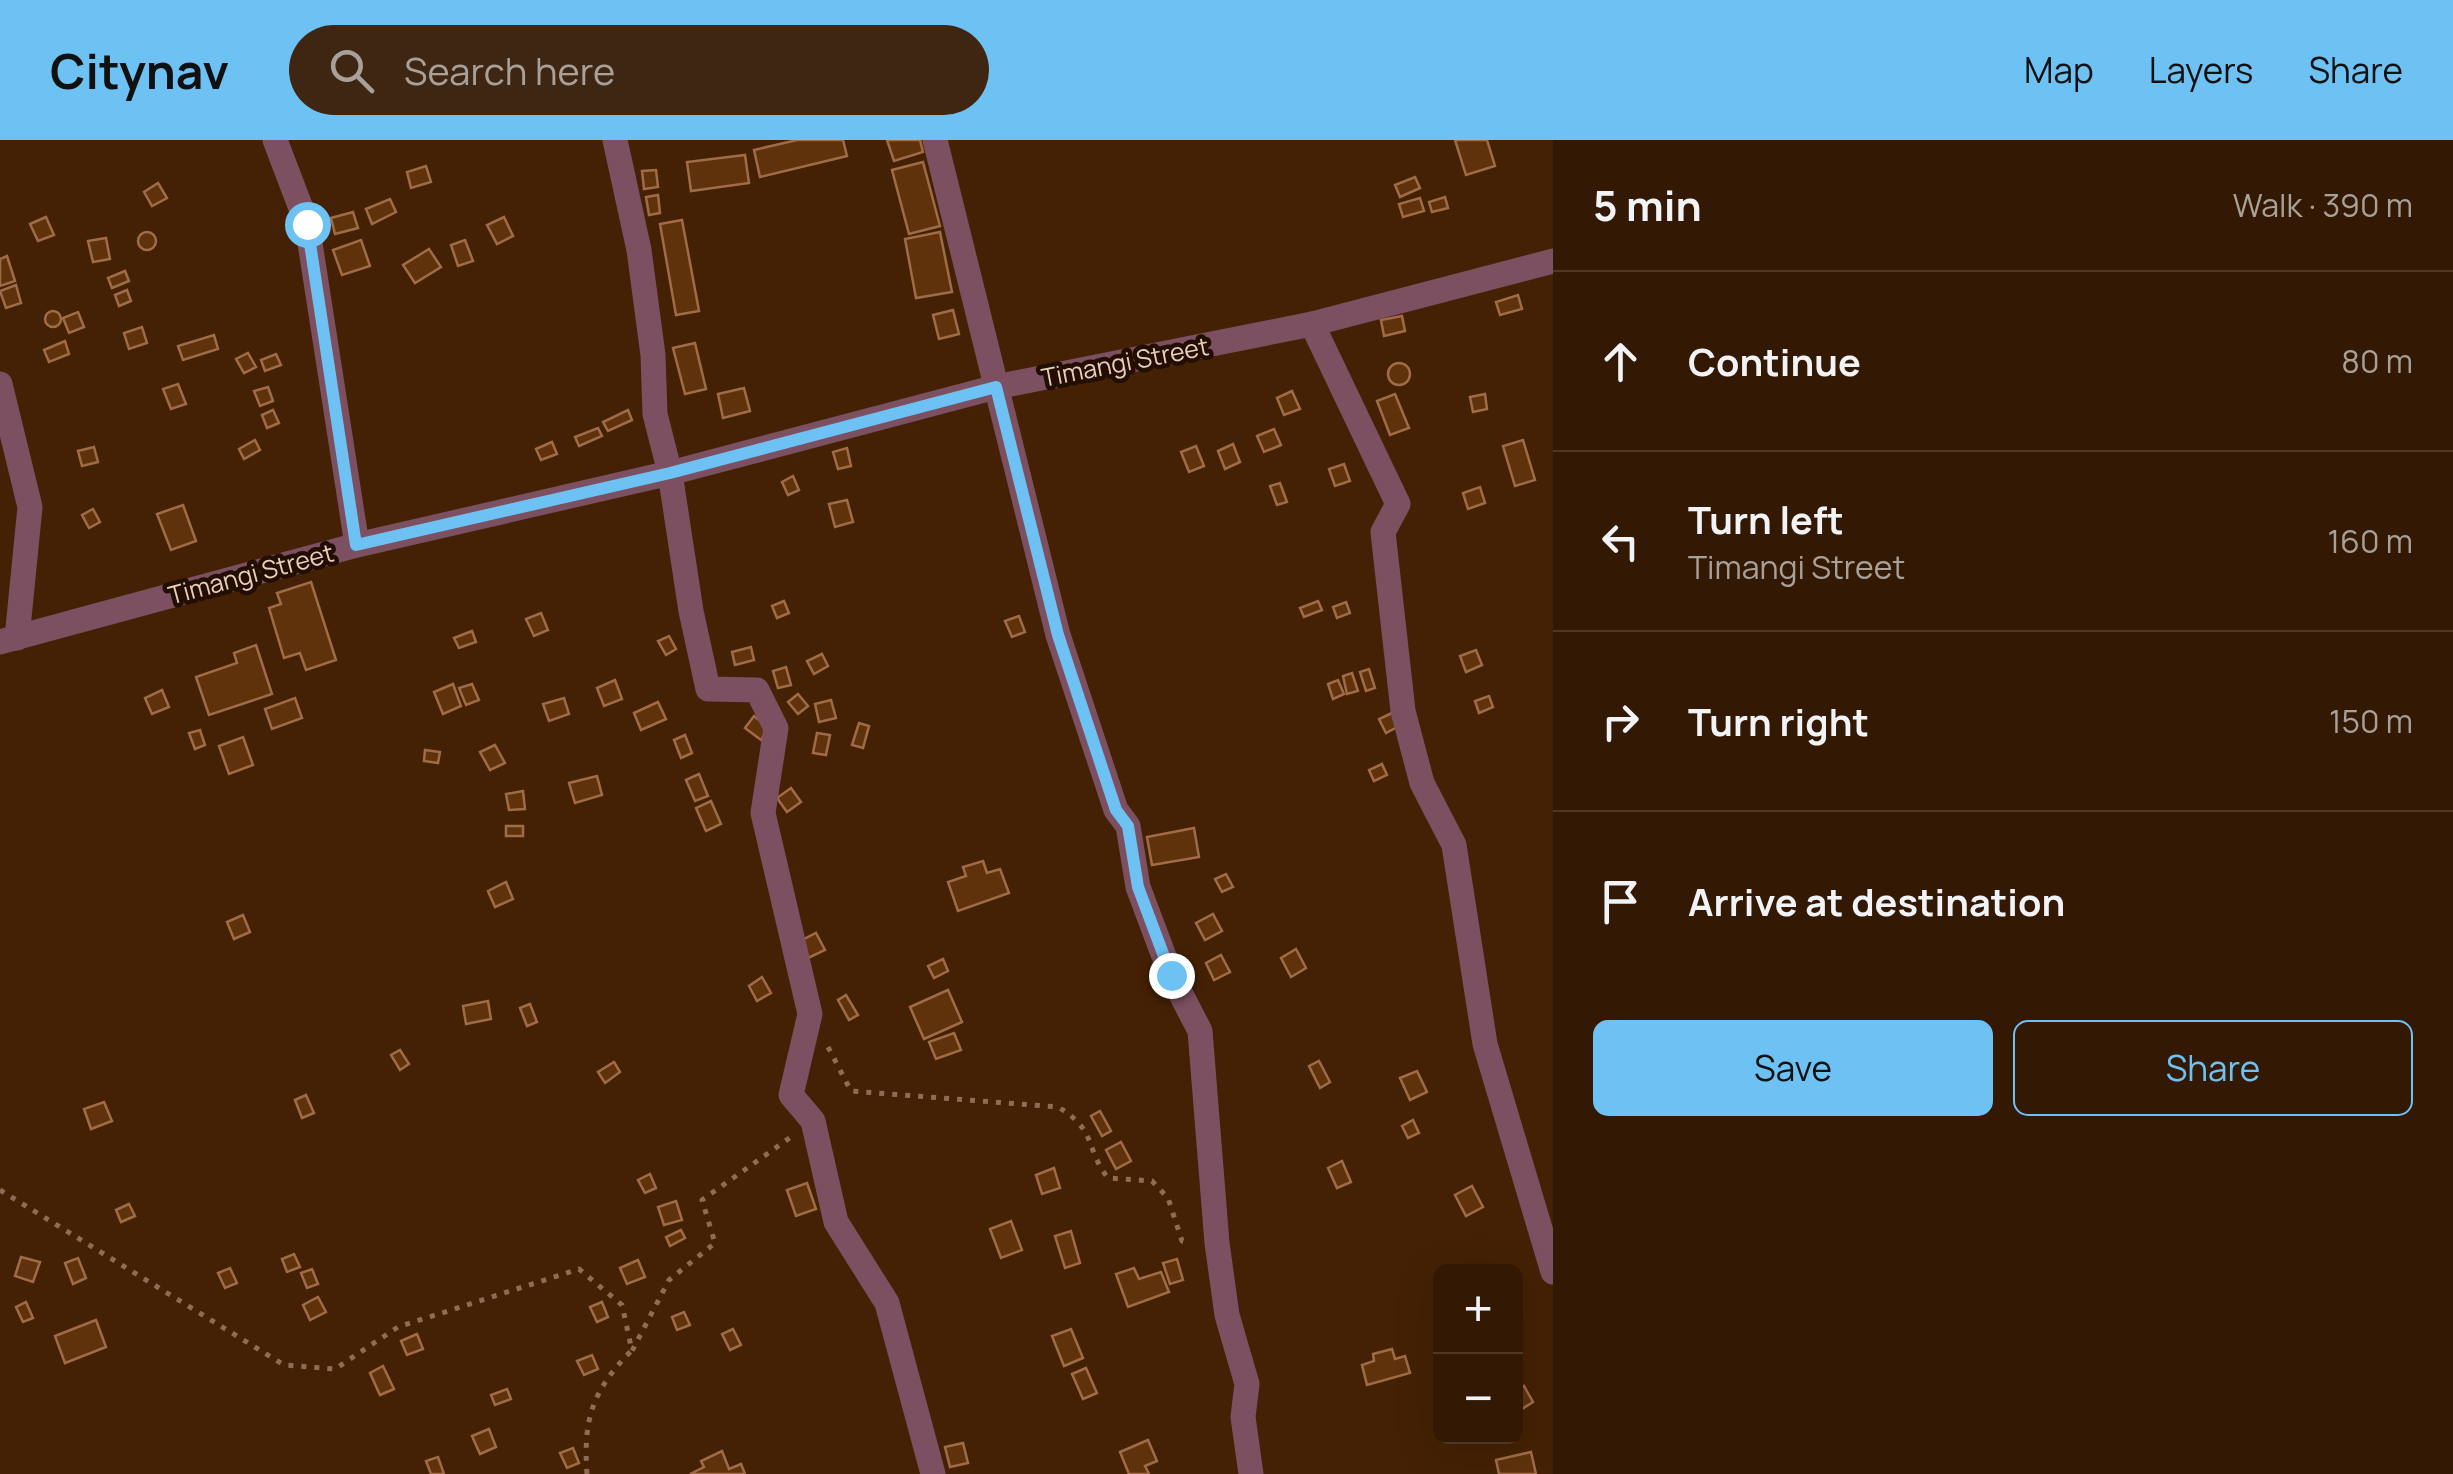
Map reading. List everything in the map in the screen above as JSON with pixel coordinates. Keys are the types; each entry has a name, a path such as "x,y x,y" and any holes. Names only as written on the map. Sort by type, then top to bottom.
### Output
{"street":[{"path":"275,140 307,224 356,545"},
{"path":"615,140 639,250 653,355 654,414 670,473 691,611 708,689 757,690 776,728 763,813 810,1014 790,1095 813,1121 836,1222 887,1303 933,1474"},
{"path":"934,140 1058,635 1116,810 1128,826 1138,887 1171,975 1200,1032 1216,1244 1228,1315 1246,1384 1243,1417 1251,1474"},
{"name":"Timangi Street","path":"9,640 356,545 670,473 996,387 1312,324 1553,261"},
{"path":"1312,324 1398,504 1383,532 1403,711 1422,783 1454,845 1485,1044 1553,1272"},
{"path":"0,384 30,507 9,640"}],"path":[{"path":"810,1014 851,1091 1058,1107 1084,1126 1098,1164 1108,1178 1152,1180 1168,1198 1182,1241 1216,1244"},
{"path":"587,1474 584,1433 591,1406 632,1351 669,1280 714,1244 702,1200 813,1121"},
{"path":"0,1190 284,1365 335,1369 398,1328 579,1269 622,1305 632,1351"}],"building":[{"path":"797,140 843,140 847,156 760,177 754,150"},
{"path":"887,140 920,140 923,152 894,161"},
{"path":"1455,140 1487,140 1495,166 1466,175"},
{"path":"745,155 749,183 691,191 687,162"},
{"path":"923,162 940,226 909,234 892,170"},
{"path":"426,166 431,182 411,188 407,172"},
{"path":"656,170 658,187 644,189 642,171"},
{"path":"1415,177 1420,188 1400,197 1395,185"},
{"path":"158,183 167,198 152,206 144,192"},
{"path":"658,195 660,213 649,215 646,197"},
{"path":"1445,197 1448,208 1432,212 1429,202"},
{"path":"1420,198 1424,211 1403,217 1399,204"},
{"path":"390,199 396,212 372,224 366,209"},
{"path":"353,212 358,228 335,234 331,218"},
{"path":"46,217 54,235 38,241 30,224"},
{"path":"504,217 513,236 497,244 487,225"},
{"path":"682,220 699,311 676,315 660,224"},
{"path":"147,232 156,241 147,250 138,241"},
{"path":"940,232 952,292 916,298 905,239"},
{"path":"106,238 110,259 93,262 88,241"},
{"path":"361,240 370,266 342,275 333,250"},
{"path":"465,240 473,261 458,266 451,245"},
{"path":"429,249 441,267 415,283 403,265"},
{"path":"7,256 15,281 0,286 0,259"},
{"path":"125,271 129,281 112,288 108,278"},
{"path":"16,285 21,303 6,308 0,291"},
{"path":"127,290 131,301 119,306 115,295"},
{"path":"1518,295 1522,309 1500,315 1496,302"},
{"path":"953,310 959,334 939,339 933,315"},
{"path":"53,311 61,319 53,327 45,319"},
{"path":"78,312 84,327 69,333 63,318"},
{"path":"1402,316 1405,331 1384,336 1381,320"},
{"path":"142,327 147,343 129,349 124,333"},
{"path":"214,335 218,349 183,360 178,346"},
{"path":"65,341 69,354 49,362 44,350"},
{"path":"695,343 706,389 685,394 673,348"},
{"path":"248,353 256,367 244,373 236,359"},
{"path":"276,354 281,365 265,371 261,360"},
{"path":"1399,363 1410,374 1399,385 1388,374"},
{"path":"178,384 186,404 171,409 163,389"},
{"path":"268,387 273,401 260,406 254,391"},
{"path":"744,388 750,411 723,418 718,394"},
{"path":"1292,391 1300,409 1284,415 1277,398"},
{"path":"1395,394 1409,428 1390,435 1377,401"},
{"path":"1485,394 1487,409 1473,412 1470,397"},
{"path":"273,410 279,423 267,428 262,415"},
{"path":"628,410 632,420 608,431 603,422"},
{"path":"598,428 602,436 579,446 575,437"},
{"path":"1274,429 1281,445 1264,452 1257,436"},
{"path":"255,440 260,450 244,459 239,449"},
{"path":"1523,440 1535,480 1515,486 1503,446"},
{"path":"552,442 557,454 541,460 536,449"},
{"path":"1233,444 1240,462 1225,469 1218,451"},
{"path":"1196,446 1204,466 1189,472 1181,452"},
{"path":"94,447 98,462 82,466 78,451"},
{"path":"847,448 851,466 838,469 833,452"},
{"path":"1344,464 1350,481 1335,486 1329,469"},
{"path":"793,476 799,490 788,495 782,482"},
{"path":"1280,483 1287,502 1277,505 1270,486"},
{"path":"1480,487 1485,503 1468,509 1463,493"},
{"path":"847,500 853,522 835,527 829,504"},
{"path":"183,505 196,541 171,550 157,514"},
{"path":"93,509 100,522 89,528 82,515"},
{"path":"311,582 336,660 306,670 300,653 284,658 269,608 281,604 277,593"},
{"path":"784,601 789,613 777,618 772,606"},
{"path":"1318,601 1322,610 1304,617 1300,608"},
{"path":"1346,602 1350,613 1337,618 1333,607"},
{"path":"541,613 548,630 534,636 526,619"},
{"path":"1019,616 1025,632 1012,637 1005,621"},
{"path":"472,631 476,642 459,648 454,638"},
{"path":"669,636 676,649 666,655 658,641"},
{"path":"256,645 272,694 209,715 196,677 237,663 234,653"},
{"path":"751,647 754,660 735,665 732,652"},
{"path":"1476,650 1482,665 1466,672 1460,656"},
{"path":"822,654 828,666 814,674 807,661"},
{"path":"786,667 791,685 778,688 773,671"},
{"path":"1369,669 1375,688 1366,691 1360,672"},
{"path":"1352,673 1358,691 1347,694 1343,676"},
{"path":"615,680 622,699 604,706 597,688"},
{"path":"1338,680 1344,694 1333,699 1328,684"},
{"path":"453,684 461,706 443,714 434,692"},
{"path":"472,684 479,700 466,705 459,688"},
{"path":"162,690 169,707 152,714 145,698"},
{"path":"798,694 808,706 798,714 788,702"},
{"path":"1489,696 1493,707 1479,713 1475,701"},
{"path":"295,698 302,718 272,729 265,709"},
{"path":"564,698 569,714 549,721 543,704"},
{"path":"831,700 836,718 819,722 815,704"},
{"path":"658,702 666,719 641,730 634,713"},
{"path":"1392,713 1399,726 1386,733 1379,719"},
{"path":"754,716 769,728 761,740 745,728"},
{"path":"859,723 869,726 863,748 852,745"},
{"path":"200,730 205,745 195,749 189,733"},
{"path":"817,733 830,735 826,755 813,753"},
{"path":"685,735 692,753 681,758 674,740"},
{"path":"243,737 253,765 229,774 219,746"},
{"path":"495,745 505,763 490,770 480,752"},
{"path":"425,750 440,752 438,763 424,761"},
{"path":"1382,764 1387,775 1374,781 1369,770"},
{"path":"699,774 708,796 695,801 686,780"},
{"path":"597,776 602,795 575,803 569,783"},
{"path":"791,788 801,802 787,812 777,798"},
{"path":"523,791 525,809 509,810 506,794"},
{"path":"711,801 721,824 706,831 696,808"},
{"path":"506,826 523,826 523,836 506,836"},
{"path":"1194,828 1199,857 1152,865 1147,837"},
{"path":"983,861 987,873 1000,869 1009,893 958,911 948,882 966,876 963,867"},
{"path":"1226,874 1233,887 1222,892 1215,879"},
{"path":"506,882 513,899 495,907 488,891"},
{"path":"1213,914 1222,931 1205,940 1196,923"},
{"path":"243,915 250,932 234,939 227,922"},
{"path":"816,933 825,950 804,960 796,943"},
{"path":"1296,949 1306,968 1291,977 1281,958"},
{"path":"1221,955 1230,972 1214,980 1206,963"},
{"path":"943,959 948,971 934,978 928,966"},
{"path":"762,977 771,993 757,1001 749,986"},
{"path":"948,990 962,1022 924,1039 910,1007"},
{"path":"846,995 858,1015 849,1020 838,1000"},
{"path":"488,1001 491,1019 466,1024 463,1006"},
{"path":"530,1004 537,1022 527,1026 520,1008"},
{"path":"954,1033 961,1050 936,1059 929,1042"},
{"path":"400,1050 409,1064 400,1070 391,1055"},
{"path":"1319,1061 1330,1082 1320,1088 1309,1066"},
{"path":"614,1062 620,1072 605,1083 598,1072"},
{"path":"1417,1071 1427,1092 1410,1100 1400,1078"},
{"path":"306,1095 314,1113 302,1118 295,1100"},
{"path":"104,1102 112,1121 91,1129 84,1109"},
{"path":"1100,1111 1111,1131 1102,1136 1091,1116"},
{"path":"1413,1120 1419,1133 1408,1138 1402,1126"},
{"path":"1121,1142 1131,1161 1116,1169 1106,1150"},
{"path":"1342,1161 1351,1182 1337,1188 1328,1168"},
{"path":"1054,1168 1060,1188 1042,1194 1036,1175"},
{"path":"650,1174 656,1188 645,1193 638,1180"},
{"path":"807,1183 816,1209 796,1216 787,1190"},
{"path":"1472,1186 1483,1207 1466,1216 1455,1195"},
{"path":"676,1201 682,1220 664,1225 658,1207"},
{"path":"129,1204 135,1216 121,1222 116,1210"},
{"path":"1011,1221 1022,1250 1001,1258 990,1229"},
{"path":"681,1230 685,1238 670,1246 666,1237"},
{"path":"1071,1231 1080,1263 1065,1268 1055,1236"},
{"path":"294,1254 300,1267 287,1272 282,1259"},
{"path":"21,1257 40,1262 33,1282 15,1276"},
{"path":"78,1258 86,1278 73,1284 65,1263"},
{"path":"1177,1259 1183,1280 1170,1284 1163,1263"},
{"path":"638,1260 645,1277 627,1284 620,1268"},
{"path":"230,1268 237,1283 225,1288 218,1273"},
{"path":"1134,1268 1139,1279 1161,1272 1169,1292 1128,1307 1116,1274"},
{"path":"312,1269 318,1284 307,1288 301,1273"},
{"path":"318,1297 326,1312 310,1320 303,1305"},
{"path":"26,1302 33,1318 23,1322 16,1307"},
{"path":"602,1302 608,1317 597,1322 590,1307"},
{"path":"684,1312 690,1325 677,1330 672,1317"},
{"path":"96,1320 106,1347 65,1363 55,1336"},
{"path":"733,1329 741,1345 730,1350 722,1334"},
{"path":"1071,1329 1083,1358 1064,1366 1052,1336"},
{"path":"417,1334 423,1349 407,1355 401,1341"},
{"path":"1392,1349 1395,1359 1405,1356 1410,1373 1367,1385 1362,1365 1374,1361 1373,1354"},
{"path":"592,1355 598,1369 584,1375 577,1361"},
{"path":"383,1366 394,1389 380,1395 370,1373"},
{"path":"1086,1368 1097,1393 1083,1399 1072,1374"},
{"path":"1523,1386 1533,1402 1523,1408"},
{"path":"507,1389 511,1399 495,1405 491,1395"},
{"path":"489,1429 496,1447 480,1454 472,1436"},
{"path":"1148,1440 1157,1461 1145,1466 1149,1474 1129,1474 1120,1452"},
{"path":"963,1443 968,1463 950,1467 945,1447"},
{"path":"573,1448 579,1463 567,1468 560,1453"},
{"path":"722,1451 729,1469 741,1464 745,1474 690,1474 704,1467 701,1461"},
{"path":"1531,1452 1536,1474 1499,1474 1496,1460"},
{"path":"438,1457 444,1474 431,1474 426,1461"}],"route":[{"path":"307,224 356,545 670,473 996,387 1058,635 1116,810 1128,826 1138,887 1171,975"}]}
